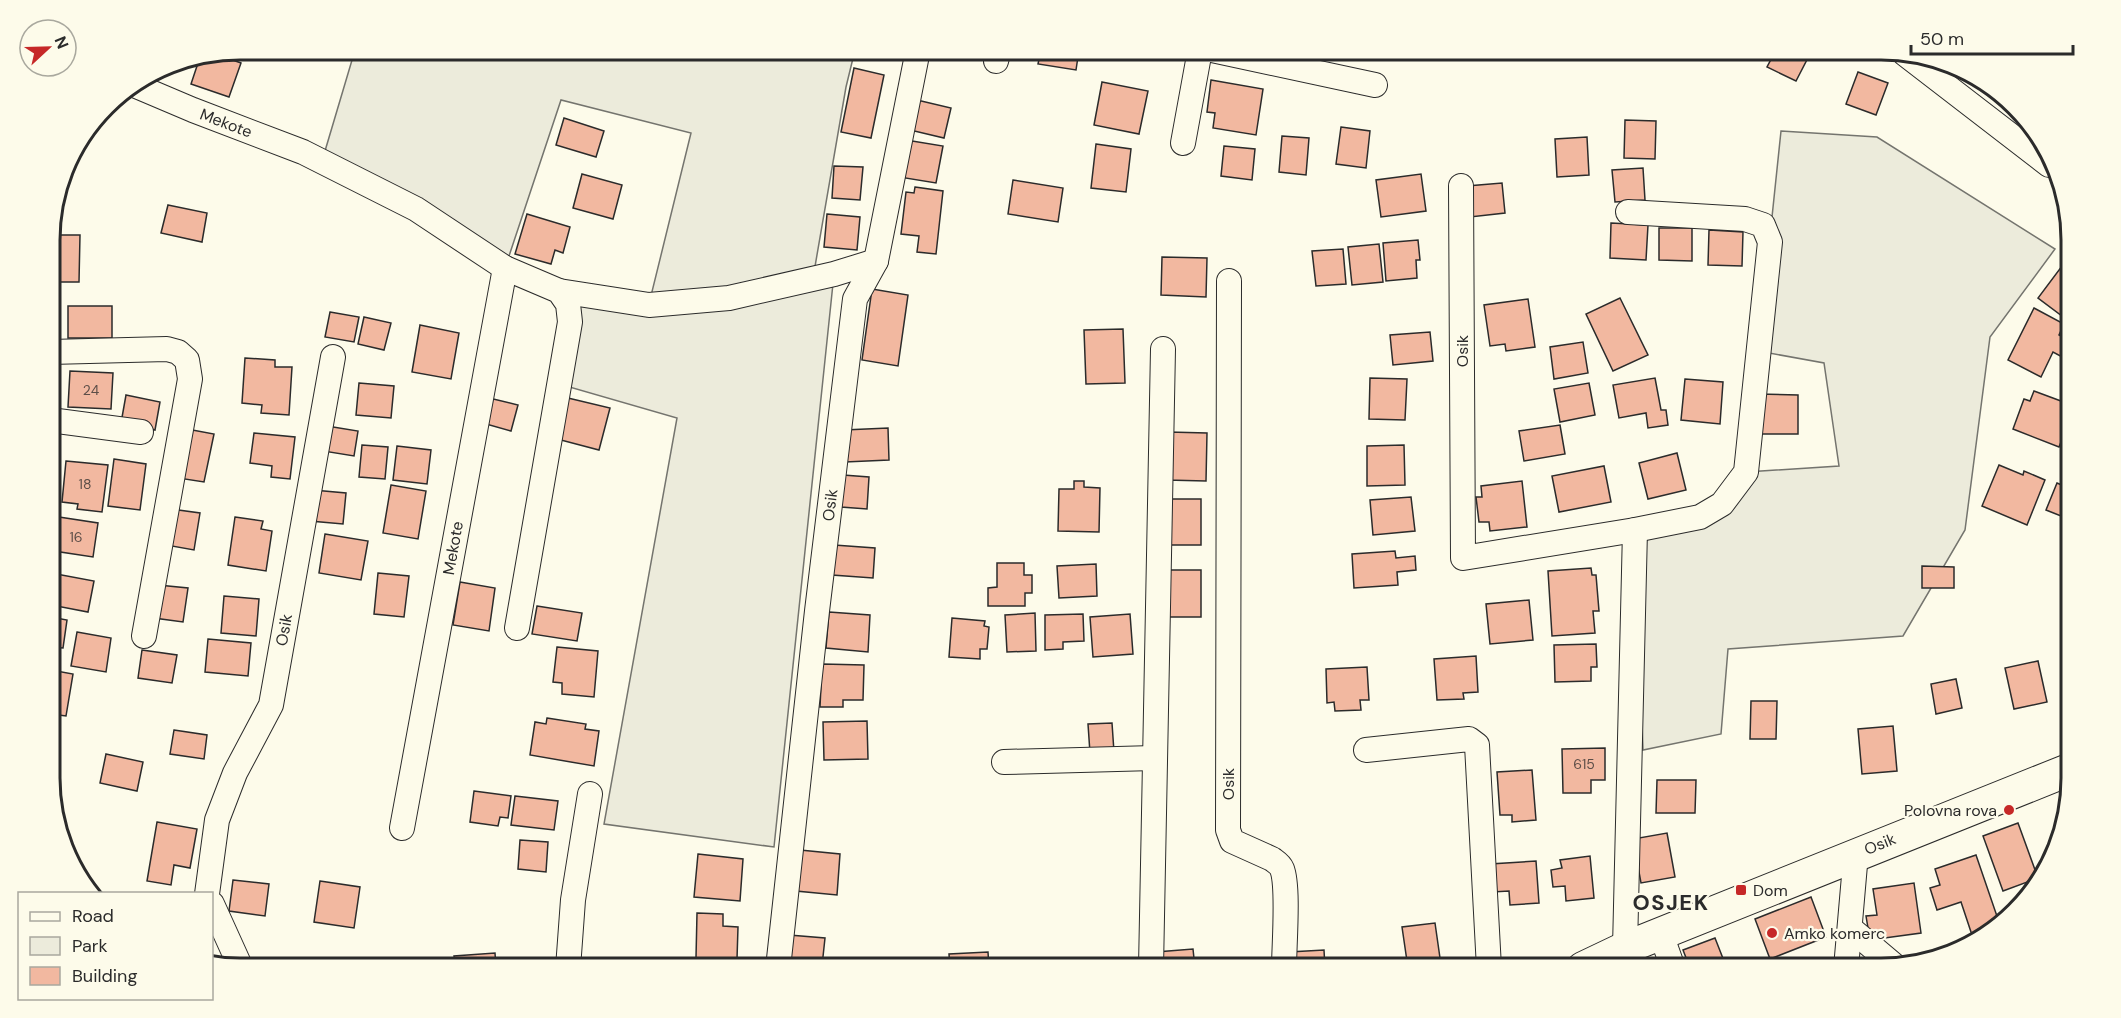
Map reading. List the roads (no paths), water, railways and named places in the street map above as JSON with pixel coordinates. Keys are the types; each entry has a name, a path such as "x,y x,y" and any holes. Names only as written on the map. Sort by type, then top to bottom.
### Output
{"main road":[{"name":"Osik","path":"1604,958 1856,853 2061,773"}],"street":[{"name":"Osik","path":"779,958 817,611 855,299 876,261 916,60"},
{"path":"1183,143 1198,60"},
{"path":"1259,60 1375,85"},
{"path":"1917,63 2041,159"},
{"name":"Mekote","path":"142,89 303,153 416,209 505,268 559,291 649,305 729,298 834,274 876,261"},
{"name":"Osik","path":"1461,186 1463,558 1700,517 1722,504 1746,472 1770,242 1763,225 1745,219 1628,212"},
{"name":"Mekote","path":"402,828 505,268"},
{"name":"Osik","path":"1229,281 1228,830 1232,841 1272,859 1282,870 1285,886 1284,958"},
{"path":"517,628 570,322 568,304 559,291"},
{"path":"60,352 167,349 178,352 187,360 190,380 144,636"},
{"path":"1151,958 1163,350"},
{"name":"Osik","path":"207,892 217,820 235,773 271,705 333,357"},
{"path":"60,421 141,432"},
{"path":"1625,948 1635,530"},
{"path":"1366,750 1469,739 1477,745 1488,958"},
{"path":"1004,762 1154,758"},
{"path":"569,958 573,900 590,795"},
{"name":"Osik","path":"1847,958 1856,853"},
{"path":"213,906 236,958"},
{"path":"1851,929 1885,958"},
{"path":"1661,934 1669,958"}],"place":[{"name":"Polovna rova","path":"2009,810"},
{"name":"Dom","path":"1741,890"},
{"name":"Amko komerc","path":"1772,933"}],"district":[{"name":"OSJEK","path":"1671,902"}]}
